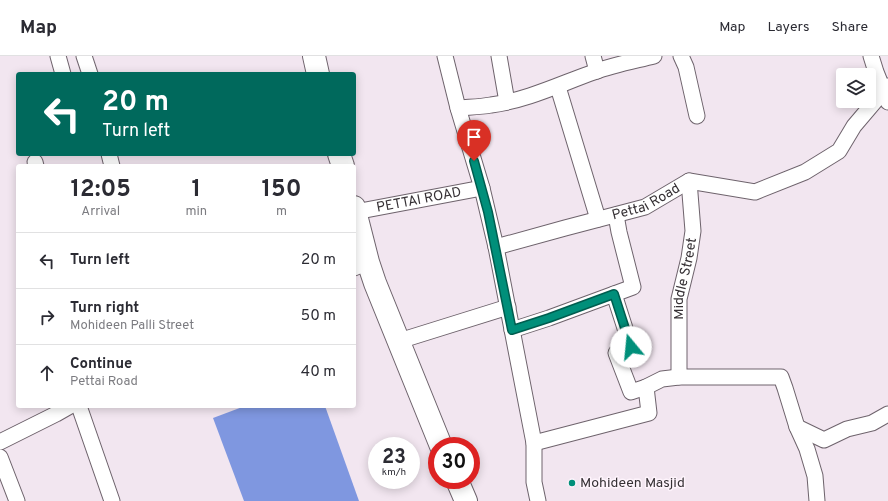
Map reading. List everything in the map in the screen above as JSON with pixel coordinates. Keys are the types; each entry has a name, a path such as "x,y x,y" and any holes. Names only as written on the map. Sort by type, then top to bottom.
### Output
{"main road":[{"path":"314,56 318,72"},
{"path":"356,218 361,265 376,283 437,437"},
{"path":"461,489 466,501"}],"street":[{"path":"58,56 62,72"},
{"path":"84,56 89,72"},
{"name":"Pettai Road","path":"445,56 458,108 482,188 496,247 645,207 689,182 755,192 805,172 839,151 854,126 886,93"},
{"path":"499,56 507,102"},
{"path":"593,56 597,71"},
{"path":"458,108 491,106 507,102 558,87 597,71 654,56"},
{"path":"682,56 686,67 697,116"},
{"path":"871,56 886,93"},
{"path":"558,87 598,219"},
{"name":"Middle Street","path":"679,377 679,299 689,258 692,231 689,182"},
{"name":"PETTAI ROAD","path":"356,209 482,188"},
{"path":"512,330 633,287 616,215"},
{"path":"496,247 534,443 534,482 538,501"},
{"path":"614,294 631,347 616,353 631,392 646,388 662,379 679,377 781,377 786,388 797,427 807,449 815,476 817,501"},
{"path":"399,341 508,307"},
{"path":"534,443 649,413 646,388"},
{"path":"0,442 66,408"},
{"path":"80,408 112,501"},
{"path":"797,427 824,440 847,430 872,423 888,414"},
{"path":"0,456 17,501"}],"water":[{"path":"240,408 326,408 359,501 244,501 213,418"}],"place":[{"name":"Mohideen Masjid","path":"572,483"}],"route":[{"path":"474,161 496,247 512,330 614,294 631,347"}]}
